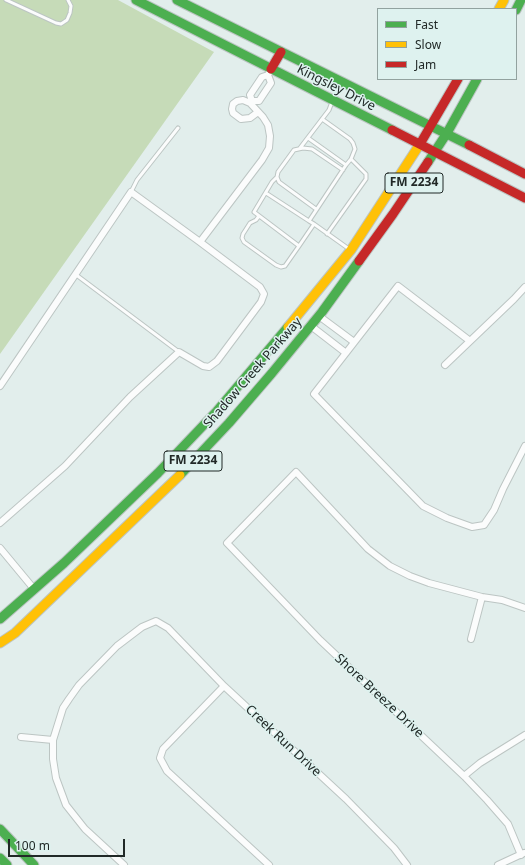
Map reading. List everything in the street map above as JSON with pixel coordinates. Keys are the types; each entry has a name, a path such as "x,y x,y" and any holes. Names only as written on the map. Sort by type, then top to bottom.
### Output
{"main road":[{"name":"Kingsley Drive","path":"136,0 270,72 333,100 525,198"},
{"name":"Kingsley Drive","path":"177,0 447,133 525,174"},
{"path":"270,72 280,52"},
{"name":"Shadow Creek Parkway","path":"0,619 64,563 158,473 217,411 351,250 432,126 457,80"},
{"name":"Shadow Creek Parkway","path":"0,643 15,633 67,585 170,486 229,423 311,326 363,257 447,133 476,80"},
{"path":"0,829 34,865"},
{"path":"0,858 7,865"}],"street":[{"path":"200,242 262,160 268,148 270,136 268,125 251,102 250,95 262,77 270,72 271,83 259,101 251,102 243,100 235,102 232,109 233,113 241,119 250,118 258,112"},
{"path":"0,386 131,192 260,287 264,294 261,302 217,361 209,367 202,366 180,352 130,397 65,466 0,523"},
{"path":"470,341 398,286 314,394 423,506 447,518 472,527 484,525 494,510 525,446"},
{"path":"445,365 514,299 525,286"},
{"path":"319,316 354,342"},
{"path":"311,326 346,353"},
{"name":"Shore Breeze Drive","path":"482,597 429,583 390,566 368,549 296,472 227,544 320,640 464,776 508,824 523,854"},
{"path":"0,548 34,589"},
{"path":"471,640 482,597 502,600 525,608"},
{"name":"Creek Run Drive","path":"53,740 63,708 79,685 117,646 142,627 156,621 168,628 224,686 346,799 394,848 407,865"},
{"path":"224,686 163,749 160,758 167,770 269,865"},
{"path":"464,776 480,763 525,735"},
{"path":"21,737 53,740 53,760 56,778 66,805 85,829 124,865"},
{"path":"498,865 523,854"}],"lane":[{"path":"6,0 56,24 61,24 66,20 70,13 71,6 68,0"},
{"path":"300,148 322,119 333,100"},
{"path":"309,221 351,159 355,149 350,139 322,119"},
{"path":"131,192 137,180 178,128"},
{"path":"308,138 346,165"},
{"path":"299,246 254,212 272,182 277,177 278,172 294,150 300,148 312,149 343,170"},
{"path":"327,234 366,179 366,174 351,159"},
{"path":"277,177 279,182 316,209"},
{"path":"266,193 351,250"},
{"path":"259,216 256,220 250,223 242,234 242,238 244,242 281,267 285,266 314,224"},
{"path":"75,274 180,352"}],"green space":[{"path":"0,0 118,0 214,52 0,354"}],"traffic: fast":[{"path":"136,0 392,130"},
{"path":"177,0 469,145"},
{"path":"517,8 521,0"},
{"path":"428,162 447,133 476,80"},
{"path":"180,475 229,423 272,373 322,312 359,261"},
{"path":"0,619 64,563 158,473 217,411 288,327"},
{"path":"0,829 34,865"},
{"path":"0,858 7,865"}],"traffic: slow":[{"path":"500,8 504,0"},
{"path":"288,327 351,250 420,144"},
{"path":"0,643 15,633 180,475"}],"traffic: jam":[{"path":"271,69 281,52"},
{"path":"420,144 457,80"},
{"path":"392,130 525,198"},
{"path":"469,145 525,174"},
{"path":"359,261 428,162"}]}
